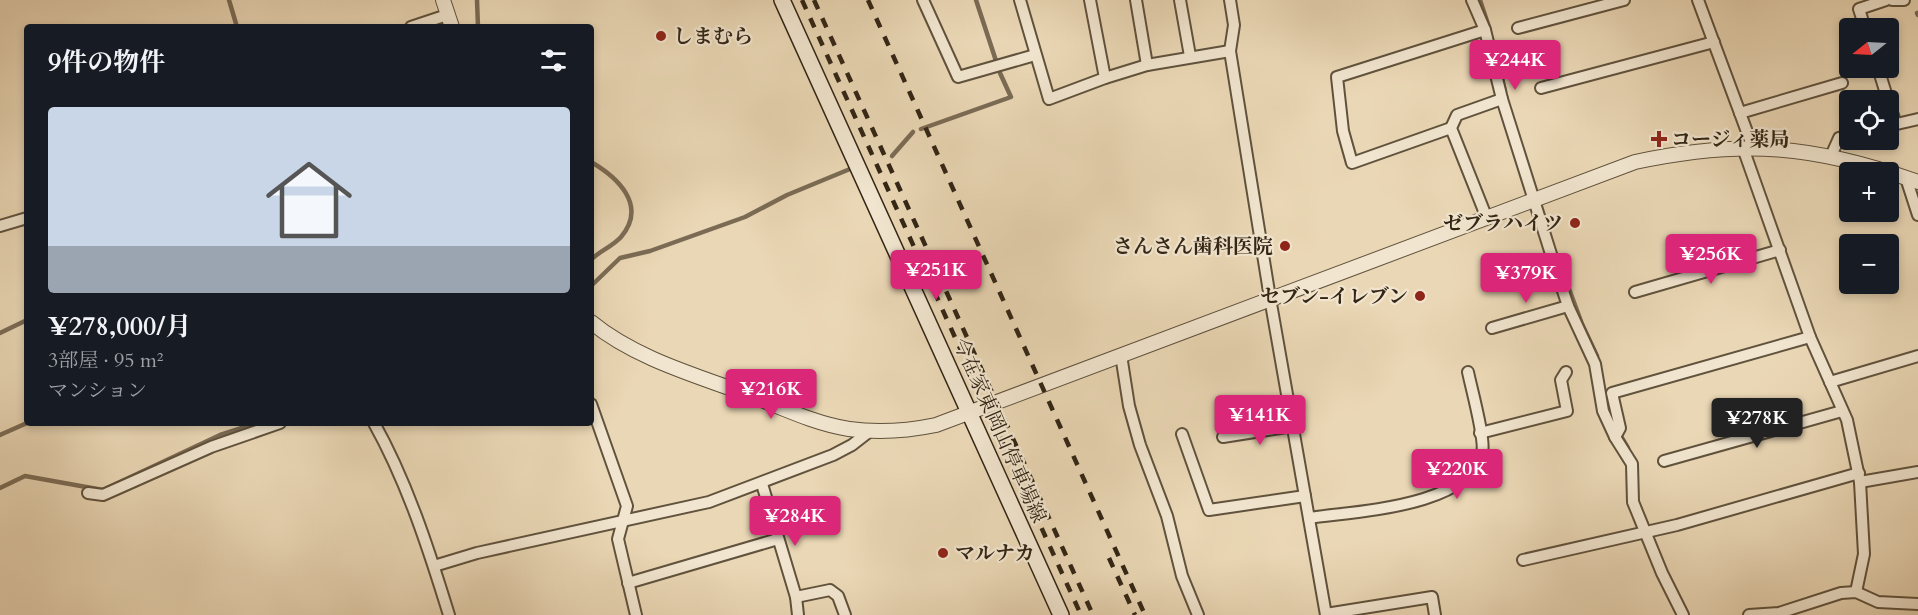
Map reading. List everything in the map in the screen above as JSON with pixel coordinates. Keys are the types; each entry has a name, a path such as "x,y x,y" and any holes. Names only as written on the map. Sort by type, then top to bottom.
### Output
{"main road":[{"name":"今在家東岡山停車場線","path":"782,0 1061,615"}],"street":[{"path":"430,24 450,21 443,0"},
{"path":"923,0 958,77 1035,55"},
{"path":"1020,0 1050,99 1147,65 1230,51"},
{"path":"1090,0 1105,78"},
{"path":"1136,0 1147,65"},
{"path":"1180,0 1190,56"},
{"path":"1230,0 1234,25 1230,51 1270,298 1326,614 1432,597 1435,615"},
{"path":"1472,0 1485,30 1502,99 1568,306 1595,364 1602,411 1632,464 1633,502 1683,615"},
{"path":"1518,28 1624,0"},
{"path":"1698,0 1740,114 1748,148 1780,250 1810,337 1842,411 1859,478 1864,554 1856,592"},
{"path":"1862,18 1859,9 1886,0"},
{"path":"1892,0 1904,0"},
{"path":"1485,30 1337,77 1343,131 1352,163 1451,128 1457,115 1502,99"},
{"path":"1542,88 1714,42"},
{"path":"1740,114 1842,83"},
{"path":"1899,123 1918,119"},
{"path":"1451,128 1486,216"},
{"path":"1831,156 1839,138"},
{"path":"594,324 623,344 683,370 825,424 870,430 908,430 936,425 1533,198 1635,162 1698,150 1748,148 1789,149 1831,156 1912,180 1918,215"},
{"path":"0,226 24,219"},
{"path":"1635,292 1780,250"},
{"path":"1492,328 1568,306"},
{"path":"1617,434 1612,393 1810,337"},
{"path":"1121,355 1129,405 1140,445 1167,516 1182,576 1198,615"},
{"path":"1830,382 1918,356"},
{"path":"1309,518 1409,503 1435,496 1461,482 1477,466 1483,451 1468,372"},
{"path":"1480,433 1567,411 1561,380 1566,372"},
{"path":"1664,461 1842,411"},
{"path":"594,412 627,506 618,539 636,615"},
{"path":"88,493 103,495 211,447 271,426"},
{"path":"376,426 388,448 434,566 449,615"},
{"path":"1223,437 1293,426"},
{"path":"434,566 477,553 621,524 709,502 762,484 833,455 852,445 870,430"},
{"path":"1182,434 1209,510 1305,496"},
{"path":"1523,560 1648,532 1859,478 1918,472"},
{"path":"762,484 796,597 798,615"},
{"path":"628,583 778,539"},
{"path":"796,597 830,590 838,596 845,615"},
{"path":"1749,615 1779,613 1841,593 1856,592 1878,602 1918,604"}],"waterway":[{"path":"229,0 236,24"},
{"path":"477,0 478,24"},
{"path":"921,129 1011,97 1000,73 976,0"},
{"path":"1480,0 1489,27"},
{"path":"1498,62 1505,91"},
{"path":"892,156 913,132"},
{"path":"594,164 619,184 626,193 631,214 629,225 621,237 594,257"},
{"path":"594,283 620,258 650,251 745,217 787,195 850,169"},
{"path":"1557,256 1582,324 1597,356"},
{"path":"0,333 24,321"},
{"path":"0,435 24,424"},
{"path":"0,488 25,476 103,490 220,435 248,426"},
{"path":"1619,433 1628,448"}],"railway":[{"path":"802,0 1081,615"},
{"path":"814,0 1093,615"},
{"path":"868,0 1145,615"},
{"path":"1109,558 1135,615"}],"place":[{"name":"しまむら","path":"661,36"},
{"name":"コージィ薬局","path":"1659,139"},
{"name":"ゼブラハイツ","path":"1575,223"},
{"name":"さんさん歯科医院","path":"1285,246"},
{"name":"セブン-イレブン","path":"1420,296"},
{"name":"マルナカ","path":"943,553"}]}
